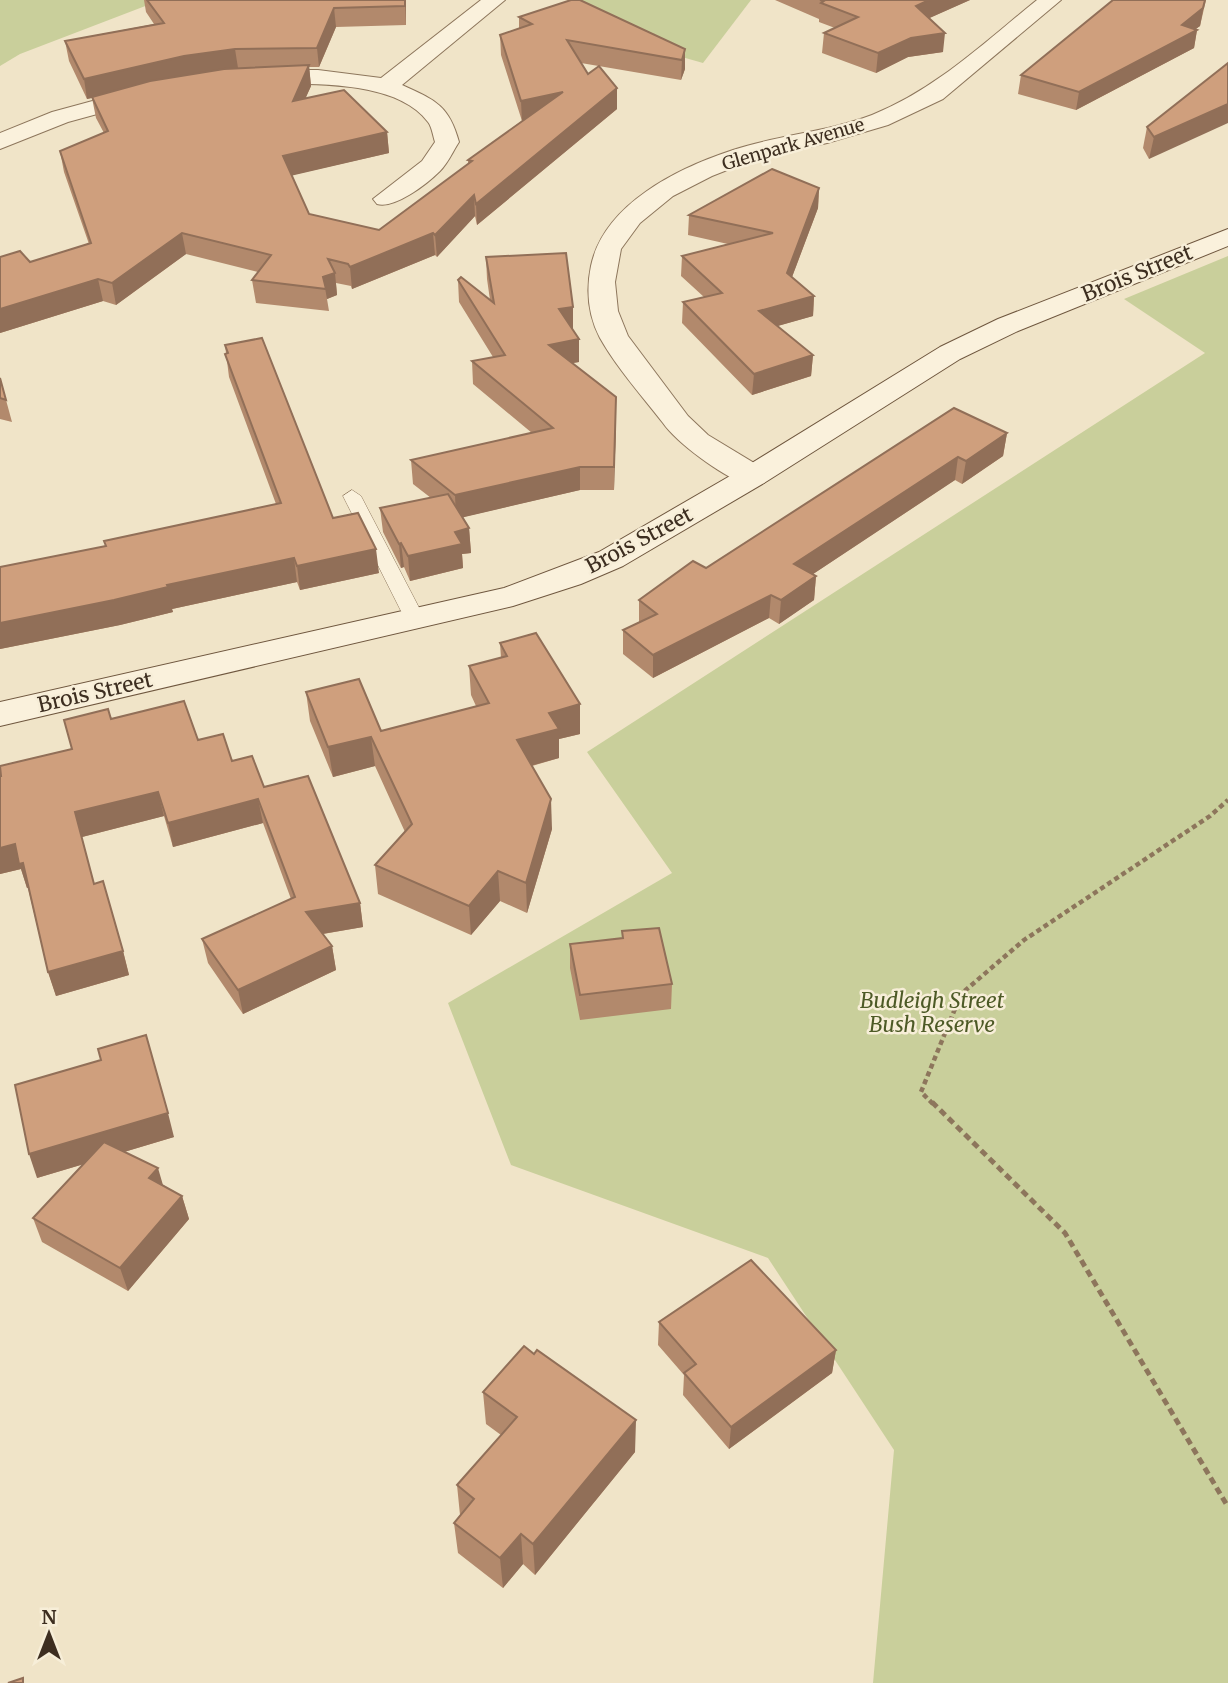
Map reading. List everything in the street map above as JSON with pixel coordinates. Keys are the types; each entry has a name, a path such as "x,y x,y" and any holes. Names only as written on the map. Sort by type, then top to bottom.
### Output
{"street":[{"path":"386,86 494,0"},
{"name":"Glenpark Avenue","path":"753,476 697,440 677,422 614,337 604,311 601,282 608,248 631,218 664,191 703,171 742,155 818,138 880,120 935,94 1050,0"},
{"path":"242,79 318,77 386,86 419,101 441,120 447,142 430,166 386,199"},
{"path":"0,142 60,117 168,89"},
{"name":"Brois Street","path":"0,714 513,596 569,577 611,559 753,476 950,353 1008,325 1228,237"}],"lane":[{"path":"352,496 415,619"}],"path":[{"path":"1228,800 1210,816 1024,940 961,994 921,1092 1065,1233 1228,1507"}],"green space":[{"path":"0,0 161,0 20,54 0,66"},
{"path":"579,0 751,0 703,63 566,24"},
{"name":"Budleigh Street Bush Reserve","path":"1228,256 1228,1683 873,1683 894,1450 768,1258 511,1165 448,1003 672,873 587,752 1205,353 1124,299"}],"building":[{"path":"147,0 405,0 405,6 334,8 317,48 235,49 184,56 84,79 65,41 164,23"},
{"path":"571,0 580,0 685,49 682,60 567,40 588,74 599,66 617,88 476,204 474,195 435,235 433,233 350,267 348,264 328,259 335,273 323,277 326,289 252,280 271,255 182,233 112,283 98,279 0,309 0,257 20,251 30,262 91,243 60,151 108,131 92,97 150,81 224,69 309,65 293,101 344,90 387,132 283,156 309,214 379,230 472,161 468,160 563,92 521,101 500,35 532,24 519,17"},
{"path":"820,0 929,0 916,6 945,33 911,38 878,53 824,33 858,17 821,3 824,1"},
{"path":"1113,0 1205,0 1203,8 1182,25 1197,30 1079,92 1021,75"},
{"path":"1228,63 1228,104 1154,137 1147,127"},
{"path":"772,169 819,188 787,273 814,296 759,311 813,355 754,374 683,302 722,293 682,256 773,233 689,215"},
{"path":"566,253 573,307 559,309 579,339 549,345 616,397 614,467 580,467 455,495 411,460 553,428 472,361 505,355 458,280 461,277 494,303 486,257"},
{"path":"262,338 333,518 358,513 376,549 297,566 294,558 167,585 168,587 114,600 0,623 0,567 106,546 104,541 281,503 225,354 228,353 225,345"},
{"path":"0,378 6,400 0,398"},
{"path":"954,408 1007,433 966,461 958,457 794,564 816,576 781,600 771,595 653,655 623,630 657,614 639,600 693,561 706,568"},
{"path":"448,494 469,528 455,532 462,544 408,556 380,508"},
{"path":"536,633 580,704 549,713 559,729 517,740 551,799 526,883 498,871 469,906 375,865 412,824 371,737 328,747 306,692 359,679 381,731 489,703 469,666 507,656 500,643"},
{"path":"184,701 198,740 223,734 232,761 252,756 264,787 308,776 360,903 306,912 332,946 238,990 202,939 295,897 258,799 168,823 158,792 75,812 94,884 103,881 123,951 48,972 23,863 19,864 15,844 0,848 0,766 72,749 64,720 108,709 111,719"},
{"path":"659,928 672,984 580,995 570,944 623,938 622,931"},
{"path":"146,1035 168,1113 29,1154 15,1085 101,1060 98,1049"},
{"path":"104,1142 158,1168 149,1178 182,1196 120,1268 33,1218"},
{"path":"751,1260 836,1350 731,1427 684,1373 696,1364 659,1322"},
{"path":"524,1346 534,1354 537,1350 636,1420 533,1544 521,1534 500,1558 454,1523 474,1499 457,1485 517,1417 483,1392"},
{"path":"23,1678 23,1683 8,1683"}]}
